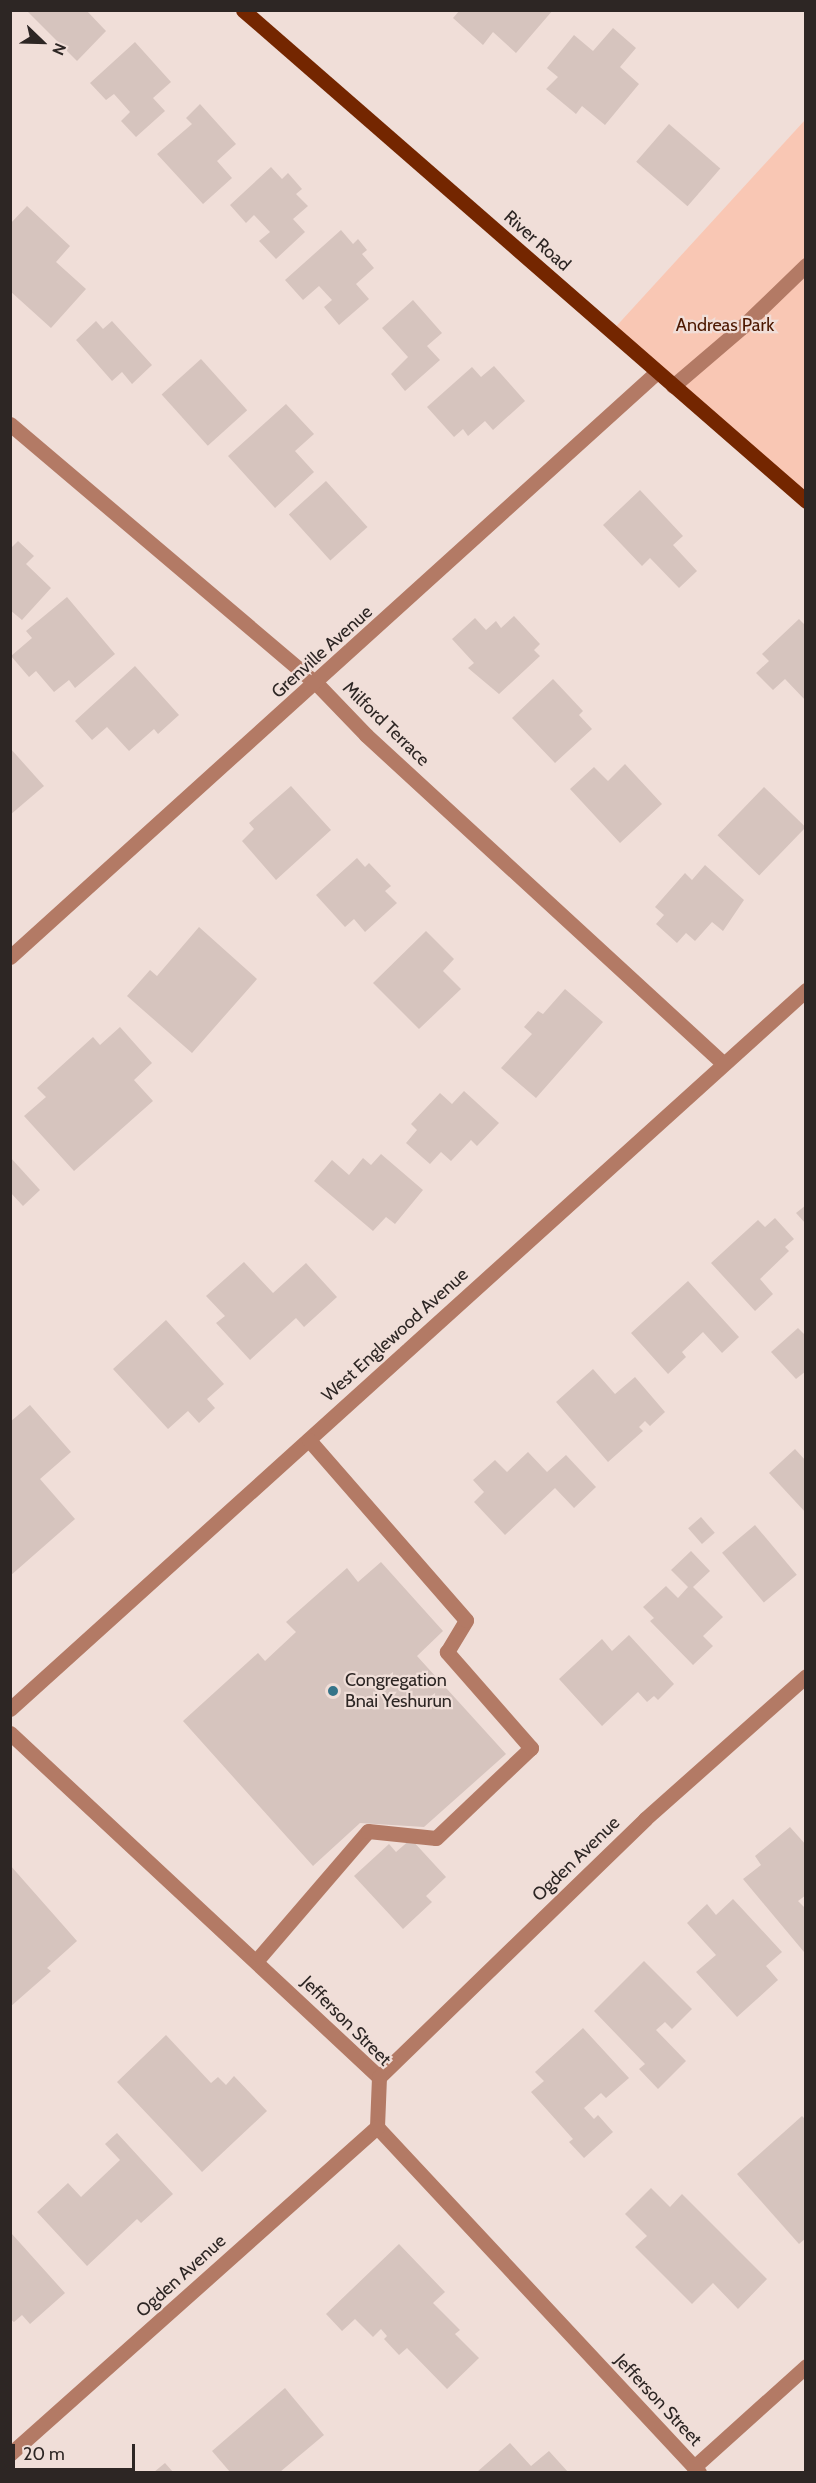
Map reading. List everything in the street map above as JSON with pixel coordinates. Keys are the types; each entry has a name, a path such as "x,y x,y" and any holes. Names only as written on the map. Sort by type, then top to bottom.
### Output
{"main road":[{"name":"River Road","path":"243,10 806,501"}],"street":[{"path":"673,386 742,327 806,265"},
{"name":"Grenville Avenue","path":"10,957 317,684 657,372"},
{"name":"Milford Terrace","path":"10,424 317,684 366,735 723,1063"},
{"name":"West Englewood Avenue","path":"10,1709 806,990"},
{"path":"257,1960 368,1831 436,1838 531,1748 447,1652 466,1620 309,1440"},
{"name":"Ogden Avenue","path":"379,2077 645,1819 806,1676"},
{"name":"Jefferson Street","path":"10,1733 257,1960 379,2077 377,2127 697,2470"},
{"name":"Ogden Avenue","path":"10,2454 377,2127"},
{"path":"697,2470 806,2366"}],"green space":[{"name":"Andreas Park","path":"805,120 805,501 611,332"}],"building":[{"path":"26,10 86,10 106,31 77,61"},
{"path":"460,10 553,10 516,53 493,32 483,45 453,18"},
{"path":"613,28 636,48 620,67 639,84 605,125 582,106 576,114 546,89 558,77 547,68 574,35 593,51"},
{"path":"135,42 171,82 153,98 165,111 136,137 121,121 130,112 114,94 106,100 90,83"},
{"path":"200,104 236,144 217,161 232,178 203,204 157,154 192,124 186,118"},
{"path":"669,124 720,169 688,206 636,162"},
{"path":"271,167 282,179 288,173 302,189 296,194 308,206 293,219 305,232 276,259 259,241 270,232 254,215 246,223 230,205"},
{"path":"27,206 70,246 56,262 86,289 51,328 10,291 10,224"},
{"path":"341,230 353,244 358,239 367,250 362,254 374,268 356,284 369,299 339,325 324,307 332,300 319,286 303,300 285,280"},
{"path":"413,300 442,333 427,346 440,360 405,391 391,374 408,357 382,328"},
{"path":"96,321 103,329 112,321 152,365 132,384 122,372 112,381 76,340"},
{"path":"201,359 247,410 208,446 162,394"},
{"path":"494,366 525,401 493,430 485,421 468,436 463,429 454,437 427,407 472,367 481,377"},
{"path":"286,404 314,434 295,451 314,472 275,508 228,456"},
{"path":"326,481 367,527 330,561 289,514"},
{"path":"640,490 683,536 673,545 697,571 679,588 650,558 642,566 603,525"},
{"path":"18,541 34,556 26,564 51,588 22,620 10,610 10,549"},
{"path":"67,597 115,654 75,688 69,680 54,692 36,671 29,677 11,656 32,638 26,631"},
{"path":"514,616 540,644 534,650 540,656 499,694 468,668 474,663 452,639 475,618 486,630 496,621 501,628"},
{"path":"799,619 806,626 806,701 785,679 773,690 756,673 769,661 762,654"},
{"path":"135,666 179,715 158,734 154,729 129,751 107,727 92,740 75,721"},
{"path":"553,679 583,711 579,715 592,729 555,763 512,718"},
{"path":"10,748 44,786 10,815"},
{"path":"625,764 662,804 620,843 570,789 594,767 608,781"},
{"path":"291,786 331,830 276,880 242,841 254,829 249,823"},
{"path":"764,787 806,827 759,875 717,835"},
{"path":"357,858 365,867 369,863 391,886 385,891 397,903 365,932 354,919 345,927 316,895"},
{"path":"705,865 744,900 723,931 712,922 695,941 686,933 677,943 656,924 664,915 655,907 685,873 692,880"},
{"path":"199,927 257,979 192,1053 127,996 150,970 157,976"},
{"path":"426,931 454,959 443,971 461,989 419,1029 373,983"},
{"path":"565,989 603,1022 536,1098 501,1068 532,1034 524,1027 538,1011 543,1014"},
{"path":"120,1027 152,1063 134,1080 153,1101 74,1171 24,1116 46,1097 37,1088 93,1037 100,1045"},
{"path":"464,1091 499,1123 477,1146 471,1140 451,1161 441,1152 430,1164 406,1143 417,1130 411,1124 440,1093 452,1104"},
{"path":"381,1154 423,1190 395,1224 386,1217 373,1231 314,1181 332,1160 349,1175 363,1158 371,1165"},
{"path":"10,1157 40,1190 23,1206 10,1192"},
{"path":"806,1205 806,1224 796,1213"},
{"path":"775,1218 794,1239 785,1247 789,1251 760,1279 773,1294 755,1311 711,1263 758,1220 765,1227"},
{"path":"244,1262 273,1293 306,1263 337,1297 304,1327 296,1318 250,1360 216,1323 225,1316 206,1296"},
{"path":"688,1281 739,1337 722,1353 703,1332 682,1352 686,1357 668,1374 631,1333"},
{"path":"166,1320 224,1384 207,1399 215,1408 199,1423 188,1411 168,1429 113,1369"},
{"path":"798,1328 806,1336 806,1371 796,1379 771,1352"},
{"path":"593,1369 615,1394 635,1377 665,1412 650,1426 645,1421 639,1427 643,1431 608,1462 556,1402"},
{"path":"30,1405 71,1452 40,1479 75,1519 10,1576 10,1422"},
{"path":"795,1449 806,1461 806,1513 769,1473"},
{"path":"528,1452 547,1472 566,1455 596,1487 574,1508 555,1488 505,1535 474,1502 484,1492 473,1480 495,1460 507,1472"},
{"path":"701,1517 715,1533 702,1544 688,1528"},
{"path":"755,1525 797,1575 764,1602 722,1553"},
{"path":"691,1551 710,1571 693,1587 723,1617 703,1636 713,1646 693,1665 650,1621 654,1618 643,1607 666,1586 678,1598 688,1587 671,1570"},
{"name":"Congregation Bnai Yeshurun","path":"381,1562 443,1631 417,1656 506,1754 424,1827 360,1823 313,1866 183,1721 258,1653 265,1661 296,1632 286,1622 347,1568 358,1582"},
{"path":"629,1635 674,1684 658,1700 654,1696 647,1702 638,1692 602,1726 559,1679 602,1639 612,1651"},
{"path":"790,1827 806,1845 806,1895 798,1901 806,1909 804,1952 743,1879 761,1865 755,1856"},
{"path":"411,1839 446,1877 426,1896 432,1902 403,1929 354,1876 389,1844 396,1852"},
{"path":"10,1865 77,1941 47,1968 51,1971 10,2007"},
{"path":"733,1899 782,1952 766,1966 778,1980 737,2017 696,1972 716,1955 687,1923 707,1904 716,1915"},
{"path":"644,1961 692,2009 672,2029 665,2022 656,2030 686,2061 658,2089 639,2069 645,2064 594,2011"},
{"path":"583,2028 629,2078 606,2098 601,2093 584,2108 594,2119 598,2115 613,2132 584,2158 569,2142 573,2139 531,2092 544,2081 535,2072"},
{"path":"166,2035 211,2083 218,2077 226,2085 234,2076 267,2111 202,2172 117,2082"},
{"path":"802,2116 806,2120 806,2238 799,2244 737,2174"},
{"path":"117,2133 173,2194 141,2223 137,2219 87,2266 37,2212 68,2183 81,2197 120,2160 105,2144"},
{"path":"651,2188 670,2207 682,2194 767,2279 738,2309 713,2283 692,2304 635,2247 647,2236 625,2214"},
{"path":"12,2234 65,2293 30,2324 22,2315 14,2322 10,2319"},
{"path":"399,2244 445,2292 433,2303 460,2330 455,2334 479,2358 447,2389 407,2348 399,2355 384,2339 387,2336 381,2329 373,2337 355,2319 342,2331 326,2314"},
{"path":"285,2388 324,2435 280,2472 230,2472 212,2451"},
{"path":"510,2443 531,2466 549,2451 568,2472 477,2472"},
{"path":"165,2463 173,2472 154,2472"}],"place":[{"name":"Congregation Bnai Yeshurun","path":"333,1691"}]}
